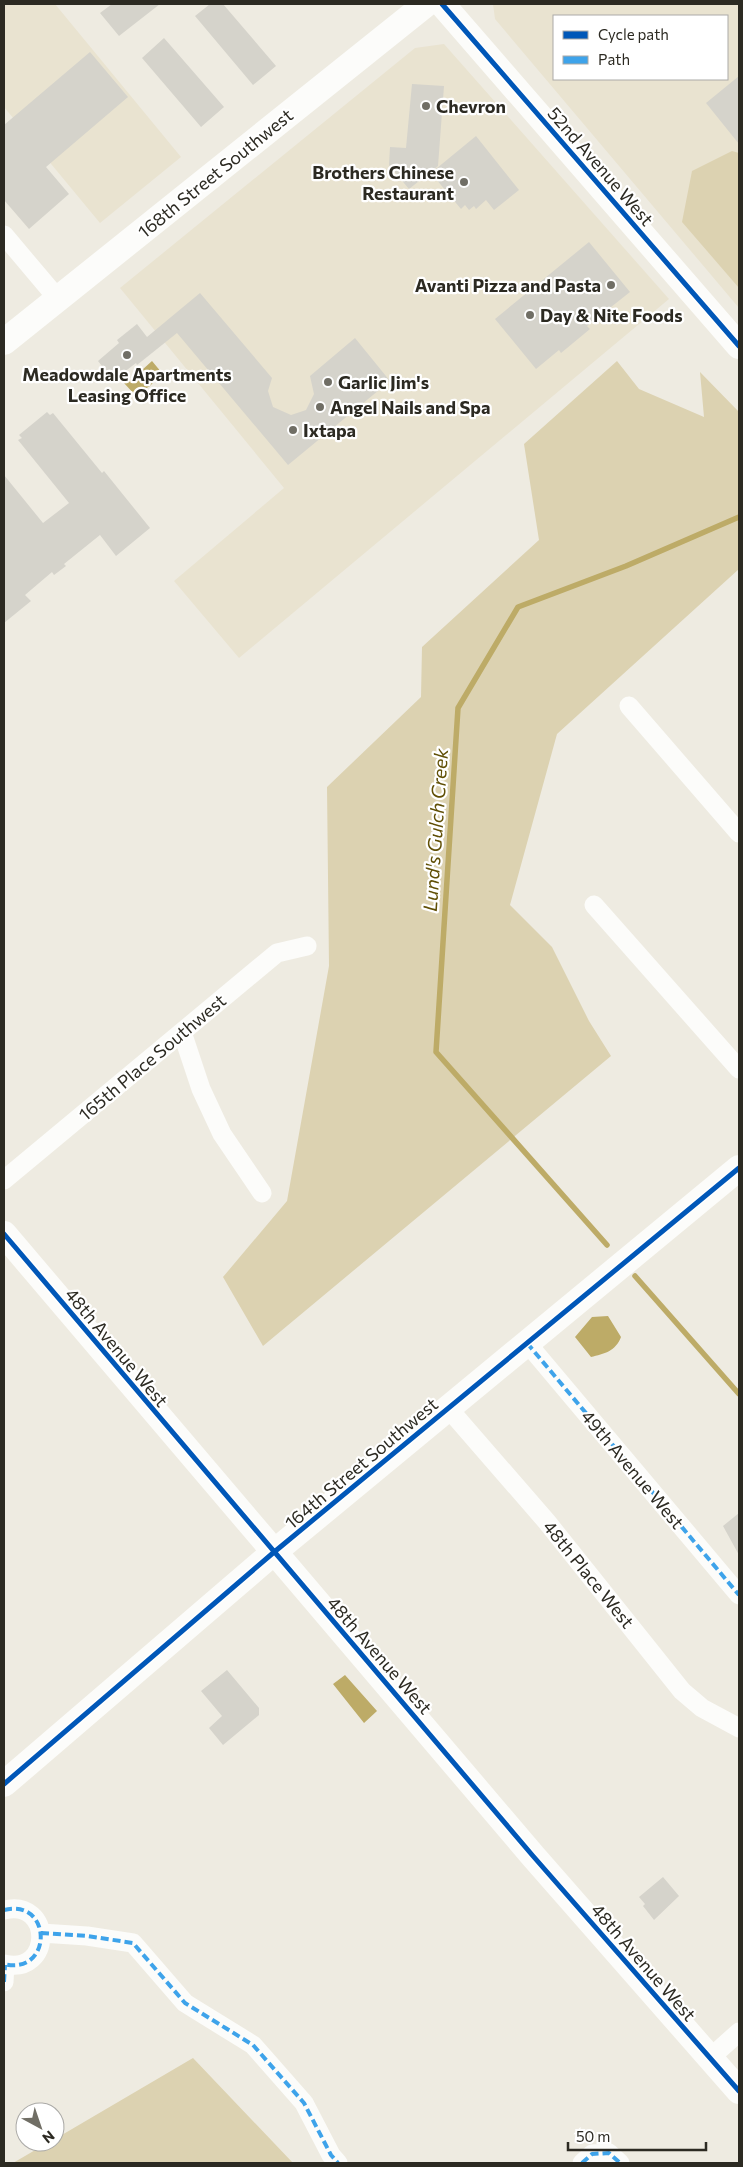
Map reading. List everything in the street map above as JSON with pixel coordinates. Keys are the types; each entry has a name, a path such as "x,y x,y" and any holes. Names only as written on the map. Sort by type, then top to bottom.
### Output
{"street":[{"name":"168th Street Southwest","path":"4,342 426,4"},
{"name":"52nd Avenue West","path":"442,4 739,346"},
{"path":"4,235 58,299"},
{"path":"629,706 739,832"},
{"path":"594,905 739,1068"},
{"name":"165th Place Southwest","path":"4,1180 277,953 307,946"},
{"path":"182,1032 201,1089 222,1134 262,1193"},
{"name":"164th Street Southwest","path":"4,1784 273,1553 739,1168"},
{"name":"48th Avenue West","path":"4,1234 273,1553 739,2092"},
{"name":"49th Avenue West","path":"526,1343 739,1595"},
{"name":"48th Place West","path":"448,1408 547,1522 682,1691 702,1708 739,1728"},
{"path":"4,1909 15,1908 32,1916 38,1924 41,1933 38,1951 32,1958 24,1964 4,1970"},
{"path":"41,1933 133,1942 185,2003 252,2045 304,2103 331,2155 338,2163"},
{"path":"710,2058 739,2032"},
{"path":"582,2163 592,2154 609,2154 620,2163"}],"shaded area":[{"path":"4,4 55,4 181,157 100,223 4,107"},
{"path":"493,4 739,4 739,308 495,19"},
{"path":"444,44 669,299 239,658 174,581 284,488 120,288 415,48"},
{"path":"732,151 739,153 739,288 682,222 692,171"},
{"path":"152,361 162,373 150,386 135,395 124,383 129,379 131,380"},
{"path":"617,361 639,389 704,417 700,372 739,412 739,569 557,734 510,905 552,947 589,1021 611,1056 263,1346 223,1277 287,1201 329,966 327,787 421,697 422,647 539,540 524,444"},
{"path":"608,1316 621,1337 619,1342 613,1349 591,1357 575,1337 592,1317"},
{"path":"345,1675 377,1711 364,1723 333,1684"},
{"path":"193,2058 293,2163 13,2163 32,2152 65,2152 65,2133"}],"building":[{"path":"112,4 160,4 119,36 100,13"},
{"path":"210,4 223,4 276,66 253,85 195,16"},
{"path":"164,38 224,107 201,127 142,58"},
{"path":"90,52 128,97 46,167 69,194 29,229 4,200 4,125"},
{"path":"739,76 739,144 706,103"},
{"path":"412,84 444,86 438,166 409,189 389,165 390,147 406,148"},
{"path":"476,136 519,190 494,210 486,200 476,209 474,206 469,210 465,205 461,209 431,173"},
{"path":"589,242 630,292 587,326 590,329 561,353 559,350 536,369 495,319"},
{"path":"200,293 272,378 268,391 273,407 291,415 306,410 314,394 310,376 355,338 390,381 288,465 177,333 137,365 136,363 119,376 114,370 109,375 98,361 119,343 117,340 137,324 147,337"},
{"path":"47,412 50,415 53,413 102,473 104,471 150,528 116,556 100,535 64,564 66,566 54,575 52,572 25,595 31,601 4,623 4,475 43,523 69,503 18,440 22,438 19,435"},
{"path":"739,1513 739,1555 723,1526"},
{"path":"227,1670 259,1708 259,1715 223,1745 209,1728 222,1716 201,1691"},
{"path":"663,1877 679,1896 654,1920 643,1906 645,1904 639,1897"}],"waterway":[{"name":"Lund's Gulch Creek","path":"607,1245 436,1052 458,708 518,607 626,566 739,517"},
{"name":"Lund's Gulch Creek","path":"635,1276 739,1394"}],"marked path":[{"path":"527,1343 739,1595"},
{"path":"4,1910 20,1909 32,1915 38,1925 41,1937 38,1949 32,1959 20,1965 4,1964"},
{"path":"41,1933 87,1936 133,1943 185,2003 253,2045 304,2103 331,2155 338,2163"},
{"path":"4,1982 5,1965"},
{"path":"582,2163 592,2154 609,2153 620,2163"}],"cycle path":[{"path":"442,4 739,346"},
{"path":"4,1784 273,1553 739,1168"},
{"path":"4,1234 533,1856 739,2091"}],"place":[{"name":"Chevron","path":"426,106"},
{"name":"Brothers Chinese Restaurant","path":"464,182"},
{"name":"Avanti Pizza and Pasta","path":"611,285"},
{"name":"Day & Nite Foods","path":"530,315"},
{"name":"Meadowdale Apartments Leasing Office","path":"127,355"},
{"name":"Garlic Jim's","path":"328,382"},
{"name":"Angel Nails and Spa","path":"320,407"},
{"name":"Ixtapa","path":"293,430"}]}
